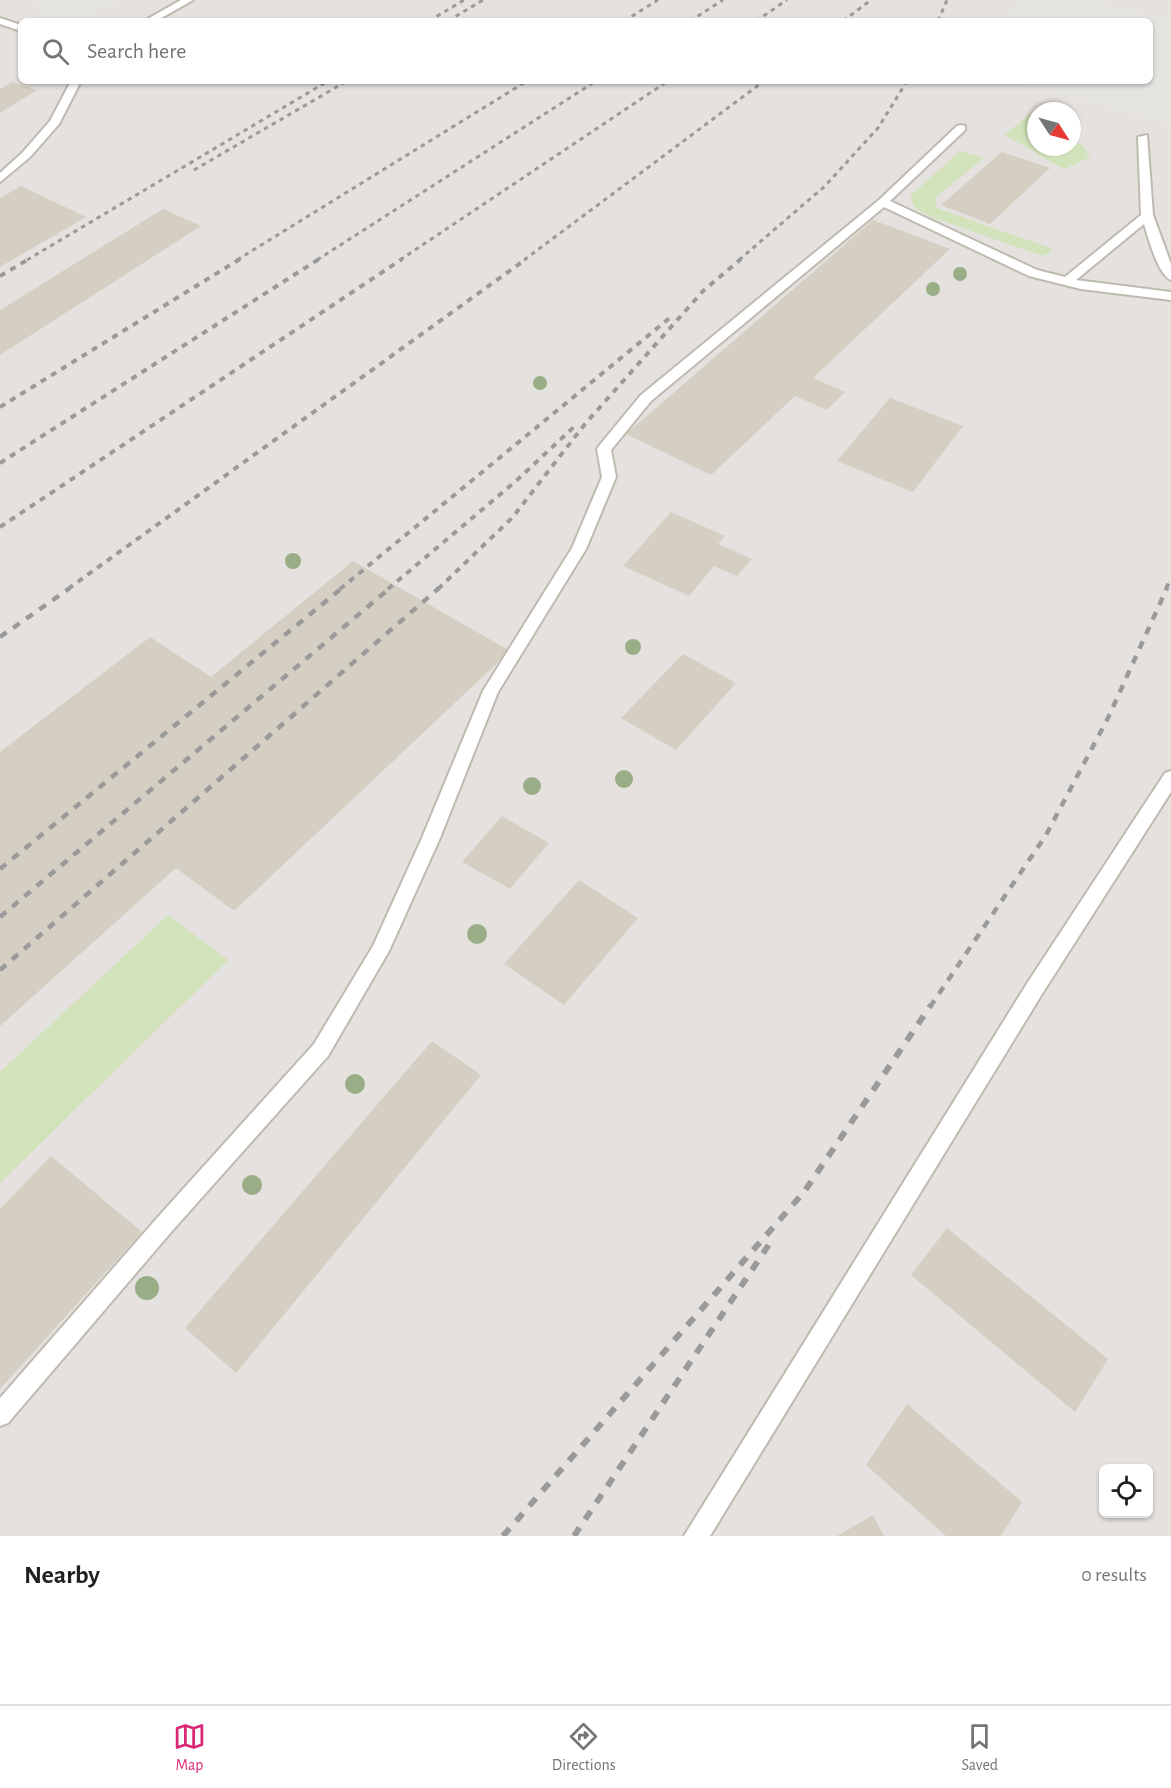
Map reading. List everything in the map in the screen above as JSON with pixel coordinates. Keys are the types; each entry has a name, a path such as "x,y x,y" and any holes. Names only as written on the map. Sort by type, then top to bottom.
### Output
{"lane":[{"path":"155,18 188,0"},
{"path":"0,21 18,27"},
{"path":"0,179 26,155 55,122 74,84"},
{"path":"0,1415 165,1224 321,1050 380,951 431,838 491,691 579,549 609,477 604,449 646,398 883,202 961,128"},
{"path":"1143,137 1147,216 1158,250 1171,276"},
{"path":"883,202 1033,273 1067,282 1171,296"},
{"path":"1067,282 1147,216"},
{"path":"696,1536 1035,988 1171,778"}],"shaded area":[{"path":"0,0 1171,0 1171,1536 0,1536"},
{"path":"46,0 125,0 88,18 53,18 28,8"},
{"path":"1018,0 1093,0 1171,19 1171,126 1020,84 1153,84 1153,18 1003,18"}],"green space":[{"path":"1027,116 1027,148 1004,136"},
{"path":"1081,145 1090,157 1065,169 1040,156 1081,156"},
{"path":"960,151 984,158 935,198 937,208 1050,248 1052,252 1042,256 929,216 915,208 910,196"},
{"path":"168,915 228,960 0,1183 0,1072"}],"building":[{"path":"12,82 37,90 0,113 0,89"},
{"path":"1002,152 1050,168 990,224 941,205"},
{"path":"21,186 86,217 0,267 0,198"},
{"path":"163,209 201,226 0,355 0,310"},
{"path":"873,220 950,249 813,378 845,392 827,410 795,396 711,475 626,434"},
{"path":"890,398 963,426 913,492 837,461"},
{"path":"671,512 725,536 718,544 752,559 737,576 714,566 689,596 623,566"},
{"path":"353,561 510,651 234,911 176,868 0,1026 0,752 150,637 211,677"},
{"path":"683,654 736,683 676,750 621,718"},
{"path":"502,816 549,843 510,889 462,862"},
{"path":"579,880 638,918 564,1005 504,964"},
{"path":"432,1041 481,1075 236,1373 185,1328"},
{"path":"51,1156 142,1232 0,1389 0,1209"},
{"path":"947,1228 1108,1359 1075,1412 911,1275"},
{"path":"907,1404 1022,1502 1001,1536 946,1536 866,1465"},
{"path":"873,1515 884,1536 837,1536"}],"railway":[{"path":"434,18 464,0"},
{"path":"453,18 483,0"},
{"path":"629,18 658,0"},
{"path":"695,18 723,0"},
{"path":"760,18 787,0"},
{"path":"847,18 871,0"},
{"path":"939,18 947,0"},
{"path":"27,260 323,84"},
{"path":"194,170 342,84"},
{"path":"237,260 522,84"},
{"path":"317,260 591,84"},
{"path":"400,260 664,84"},
{"path":"524,260 760,84"},
{"path":"739,260 825,186 878,128 905,84"},
{"path":"0,276 29,259"},
{"path":"0,407 240,259"},
{"path":"0,463 319,259"},
{"path":"0,527 402,259"},
{"path":"68,589 526,259"},
{"path":"438,589 512,518 585,424 703,291 741,259"},
{"path":"340,589 672,316"},
{"path":"388,589 516,481 577,424"},
{"path":"1166,589 1171,578"},
{"path":"0,637 70,588"},
{"path":"0,869 342,588"},
{"path":"0,917 390,588"},
{"path":"0,970 439,588"},
{"path":"930,1007 1046,835 1108,718 1167,588"},
{"path":"503,1536 804,1192 931,1005"},
{"path":"574,1536 774,1237"}]}
